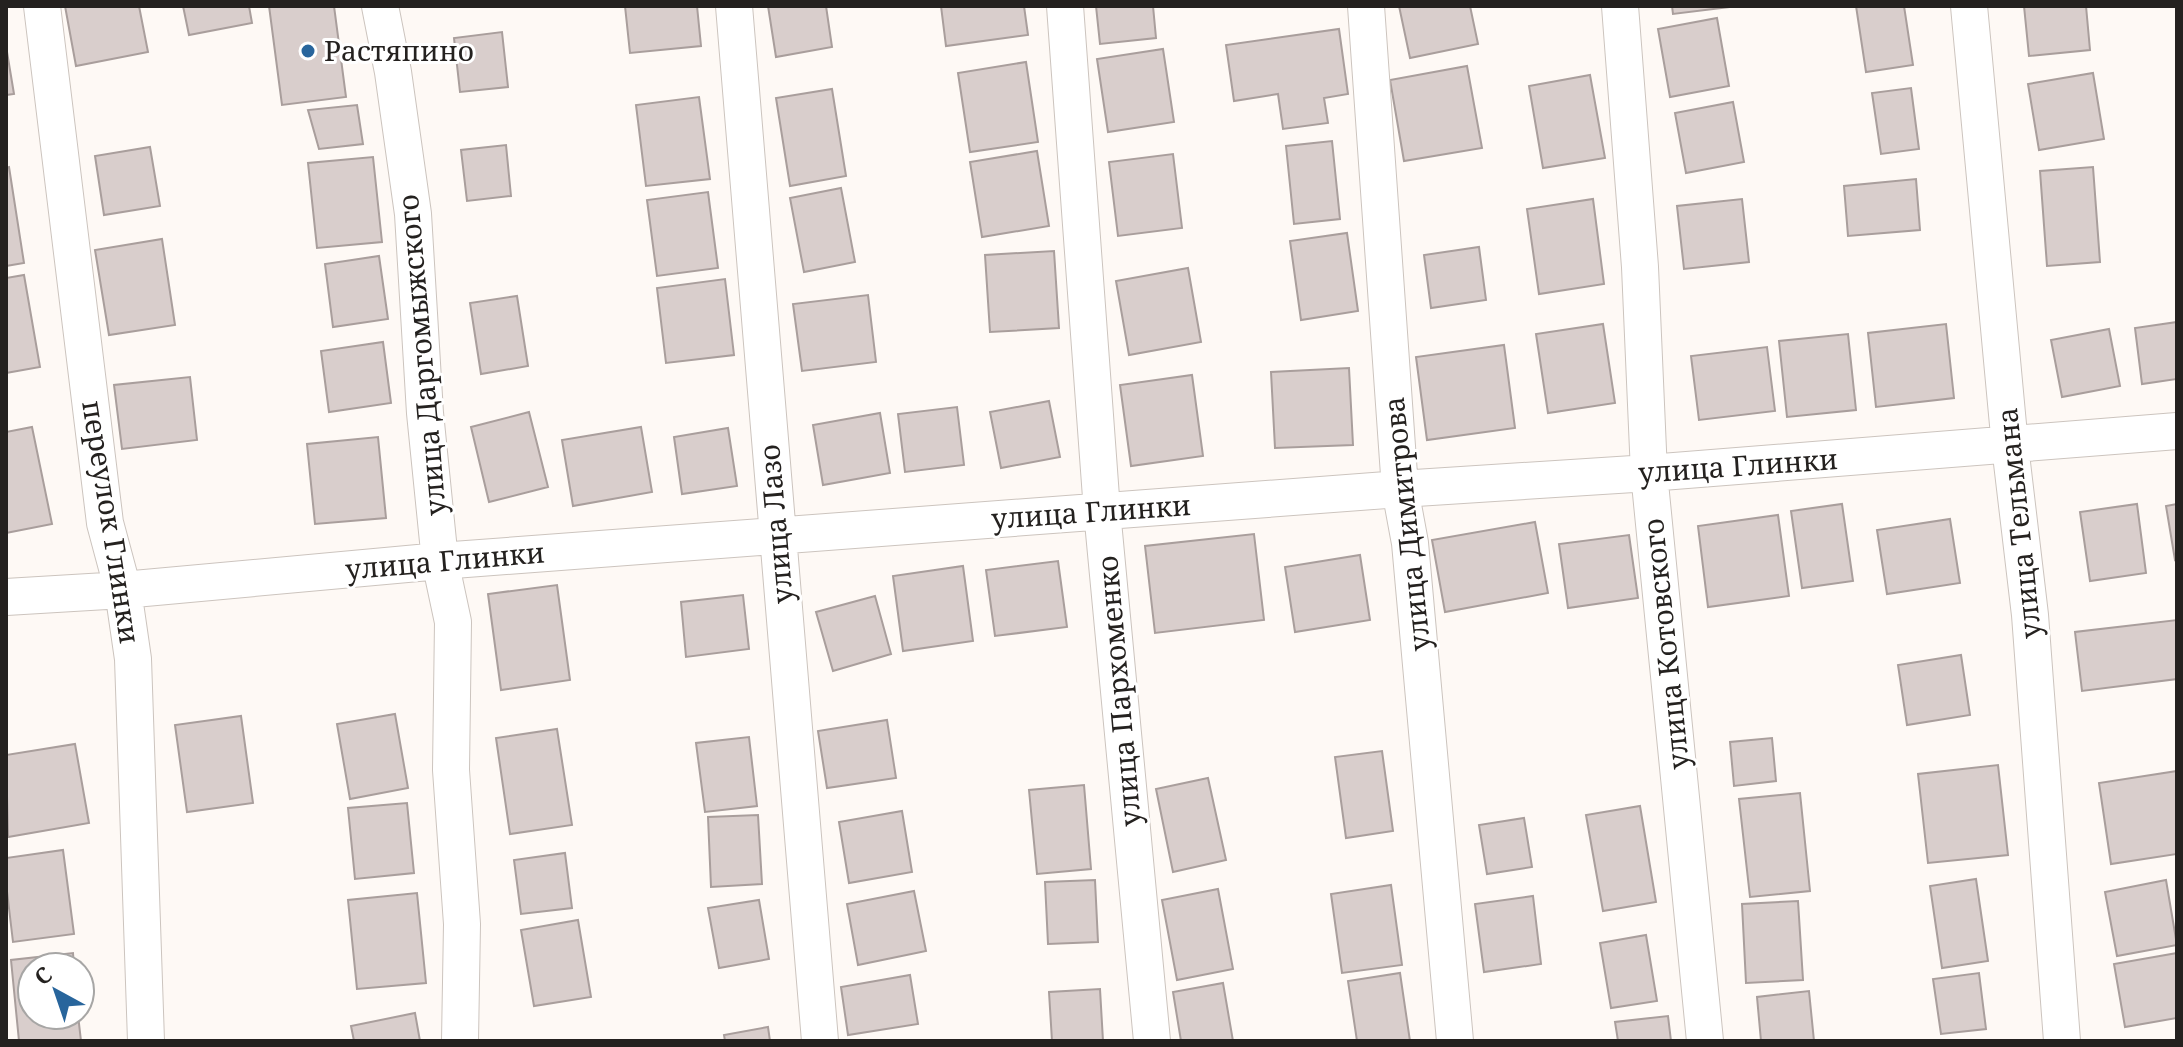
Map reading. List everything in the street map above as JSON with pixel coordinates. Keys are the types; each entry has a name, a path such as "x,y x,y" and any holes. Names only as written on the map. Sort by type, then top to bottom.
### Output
{"street":[{"name":"переулок Глинки","path":"42,6 105,523 123,590 133,659 146,1041"},
{"name":"улица Даргомыжского","path":"380,6 393,72 413,214 425,413 440,561 453,622 451,770 462,924 460,1041"},
{"name":"улица Лазо","path":"734,6 820,1041"},
{"name":"улица Пархоменко","path":"1065,6 1102,511 1152,1041"},
{"name":"улица Димитрова","path":"1366,6 1400,489 1410,543 1455,1041"},
{"name":"улица Котовского","path":"1620,6 1640,267 1649,473 1705,1041"},
{"name":"улица Тельмана","path":"1969,6 2010,446 2030,615 2062,1041"},
{"name":"улица Глинки","path":"6,597 123,590 440,561 2010,446 2177,431"}],"building":[{"path":"65,6 139,6 148,52 76,66"},
{"path":"183,6 249,6 252,23 189,35"},
{"name":"Растяпино","path":"269,6 334,6 346,97 282,105"},
{"path":"625,6 697,6 701,46 630,53"},
{"path":"768,6 826,6 832,47 776,57"},
{"path":"941,6 1024,6 1028,35 946,46"},
{"path":"1096,6 1153,6 1156,38 1100,44"},
{"path":"1399,6 1470,6 1478,44 1410,58"},
{"path":"1672,6 1738,6 1673,14"},
{"path":"1856,6 1904,6 1913,65 1866,72"},
{"path":"2024,6 2086,6 2090,50 2029,56"},
{"path":"1717,18 1729,86 1670,97 1658,29"},
{"path":"1339,29 1348,94 1324,98 1328,123 1283,129 1278,94 1234,101 1226,45"},
{"path":"502,32 508,87 460,92 454,38"},
{"path":"6,46 14,94 6,95"},
{"path":"1163,49 1174,122 1108,132 1097,59"},
{"path":"1026,62 1038,142 970,152 958,73"},
{"path":"1467,66 1482,148 1404,161 1390,80"},
{"path":"2093,73 2104,139 2039,150 2028,84"},
{"path":"1590,75 1605,158 1543,168 1529,86"},
{"path":"1911,88 1919,149 1881,154 1872,93"},
{"path":"832,89 846,176 790,186 776,98"},
{"path":"699,97 710,179 646,186 636,105"},
{"path":"1733,102 1744,162 1686,173 1675,113"},
{"path":"357,105 363,144 319,149 308,110"},
{"path":"1332,141 1340,219 1294,224 1286,146"},
{"path":"506,145 511,196 467,201 461,150"},
{"path":"150,147 160,206 104,215 95,156"},
{"path":"1037,151 1049,226 982,237 970,162"},
{"path":"1173,154 1182,228 1118,236 1109,162"},
{"path":"373,157 382,242 317,248 308,163"},
{"path":"9,167 24,263 6,266 6,168"},
{"path":"2093,167 2100,262 2047,266 2040,171"},
{"path":"1916,179 1920,230 1848,236 1844,186"},
{"path":"841,188 855,262 804,272 790,198"},
{"path":"708,192 718,268 657,276 647,200"},
{"path":"1593,199 1604,284 1539,294 1527,209"},
{"path":"1742,199 1749,262 1684,269 1677,206"},
{"path":"1347,233 1358,311 1301,320 1290,241"},
{"path":"162,239 175,325 109,335 95,250"},
{"path":"1479,247 1486,300 1431,308 1424,255"},
{"path":"1054,251 1059,328 990,332 985,255"},
{"path":"379,256 388,319 333,327 325,264"},
{"path":"1188,268 1201,342 1129,355 1116,281"},
{"path":"24,275 40,367 6,373 6,278"},
{"path":"725,279 734,355 666,363 657,288"},
{"path":"868,295 876,362 802,371 793,304"},
{"path":"517,296 528,366 481,374 470,303"},
{"path":"2177,322 2177,379 2142,384 2135,328"},
{"path":"1603,324 1615,403 1548,413 1536,334"},
{"path":"1946,324 1954,398 1876,407 1868,333"},
{"path":"2109,329 2120,386 2062,397 2051,340"},
{"path":"1848,334 1856,410 1787,417 1779,341"},
{"path":"383,342 391,403 329,412 321,351"},
{"path":"1504,345 1515,428 1427,440 1416,357"},
{"path":"1767,347 1775,411 1699,420 1691,356"},
{"path":"1349,368 1353,445 1275,448 1271,372"},
{"path":"1192,375 1203,456 1131,466 1120,385"},
{"path":"190,377 197,440 122,449 114,385"},
{"path":"1049,401 1060,457 1001,468 990,412"},
{"path":"957,407 964,465 905,472 898,414"},
{"path":"529,412 548,487 489,502 471,427"},
{"path":"880,413 890,473 823,485 813,425"},
{"path":"32,427 52,524 6,533 6,432"},
{"path":"641,427 652,492 573,506 562,440"},
{"path":"728,428 737,486 682,494 674,437"},
{"path":"378,437 386,518 315,524 307,444"},
{"path":"1842,504 1853,581 1802,588 1791,511"},
{"path":"2137,504 2146,573 2090,581 2080,512"},
{"path":"2177,504 2177,559 2175,560 2166,506"},
{"path":"1778,515 1789,596 1708,607 1698,526"},
{"path":"1950,519 1960,583 1887,594 1877,530"},
{"path":"1535,522 1548,593 1445,612 1432,540"},
{"path":"1254,534 1264,620 1155,633 1145,546"},
{"path":"1629,535 1638,598 1568,608 1559,544"},
{"path":"1360,555 1370,620 1295,632 1285,567"},
{"path":"1058,561 1067,627 995,636 986,570"},
{"path":"963,566 973,641 903,651 893,576"},
{"path":"557,585 570,680 501,690 488,594"},
{"path":"743,595 749,649 686,657 681,602"},
{"path":"875,596 891,654 833,671 816,612"},
{"path":"2177,620 2177,679 2082,691 2075,632"},
{"path":"1961,655 1970,715 1907,725 1898,665"},
{"path":"395,714 408,788 350,799 337,724"},
{"path":"241,716 253,803 187,812 175,725"},
{"path":"887,720 896,778 827,788 818,731"},
{"path":"557,729 572,825 510,834 496,738"},
{"path":"749,737 757,806 705,812 696,743"},
{"path":"1772,738 1776,781 1734,786 1730,742"},
{"path":"75,744 89,823 8,837 6,755"},
{"path":"1382,751 1393,831 1346,838 1335,757"},
{"path":"1998,765 2008,855 1928,863 1918,774"},
{"path":"2177,771 2177,854 2111,864 2099,783"},
{"path":"1208,778 1226,860 1173,872 1156,789"},
{"path":"1084,785 1091,869 1037,874 1029,790"},
{"path":"1800,793 1810,891 1750,897 1739,799"},
{"path":"407,803 414,873 355,879 348,808"},
{"path":"1640,806 1656,902 1603,911 1586,815"},
{"path":"902,811 912,872 849,883 839,822"},
{"path":"758,815 762,884 711,887 708,817"},
{"path":"1524,818 1532,867 1487,874 1479,825"},
{"path":"63,850 74,934 13,942 6,858"},
{"path":"565,853 572,908 521,914 514,860"},
{"path":"1976,879 1988,961 1942,968 1930,886"},
{"path":"1095,880 1098,942 1048,944 1045,882"},
{"path":"2166,880 2177,945 2117,956 2105,892"},
{"path":"1391,885 1402,965 1342,973 1331,894"},
{"path":"1218,889 1233,969 1177,980 1162,900"},
{"path":"914,891 926,951 858,965 847,904"},
{"path":"417,893 426,983 357,989 348,900"},
{"path":"1533,896 1541,964 1484,972 1475,904"},
{"path":"759,900 769,959 719,968 708,908"},
{"path":"1798,901 1803,980 1746,983 1742,904"},
{"path":"578,920 591,997 534,1006 521,930"},
{"path":"1646,935 1657,1001 1611,1008 1600,943"},
{"path":"2177,953 2177,1018 2125,1027 2114,964"},
{"path":"16,959 16,1011 11,960"},
{"path":"1400,973 1410,1041 1357,1041 1348,981"},
{"path":"1979,973 1986,1029 1941,1034 1933,979"},
{"path":"910,975 918,1024 848,1035 841,987"},
{"path":"1223,983 1233,1041 1181,1041 1173,992"},
{"path":"1100,989 1103,1041 1052,1041 1049,992"},
{"path":"1809,991 1814,1041 1761,1041 1757,997"},
{"path":"415,1013 420,1041 354,1041 351,1026"},
{"path":"1668,1016 1671,1041 1618,1041 1615,1022"},
{"path":"768,1027 770,1041 725,1041 724,1035"},
{"path":"18,1031 80,1031 81,1041 19,1041"}],"place":[{"name":"Растяпино","path":"308,51"}]}
